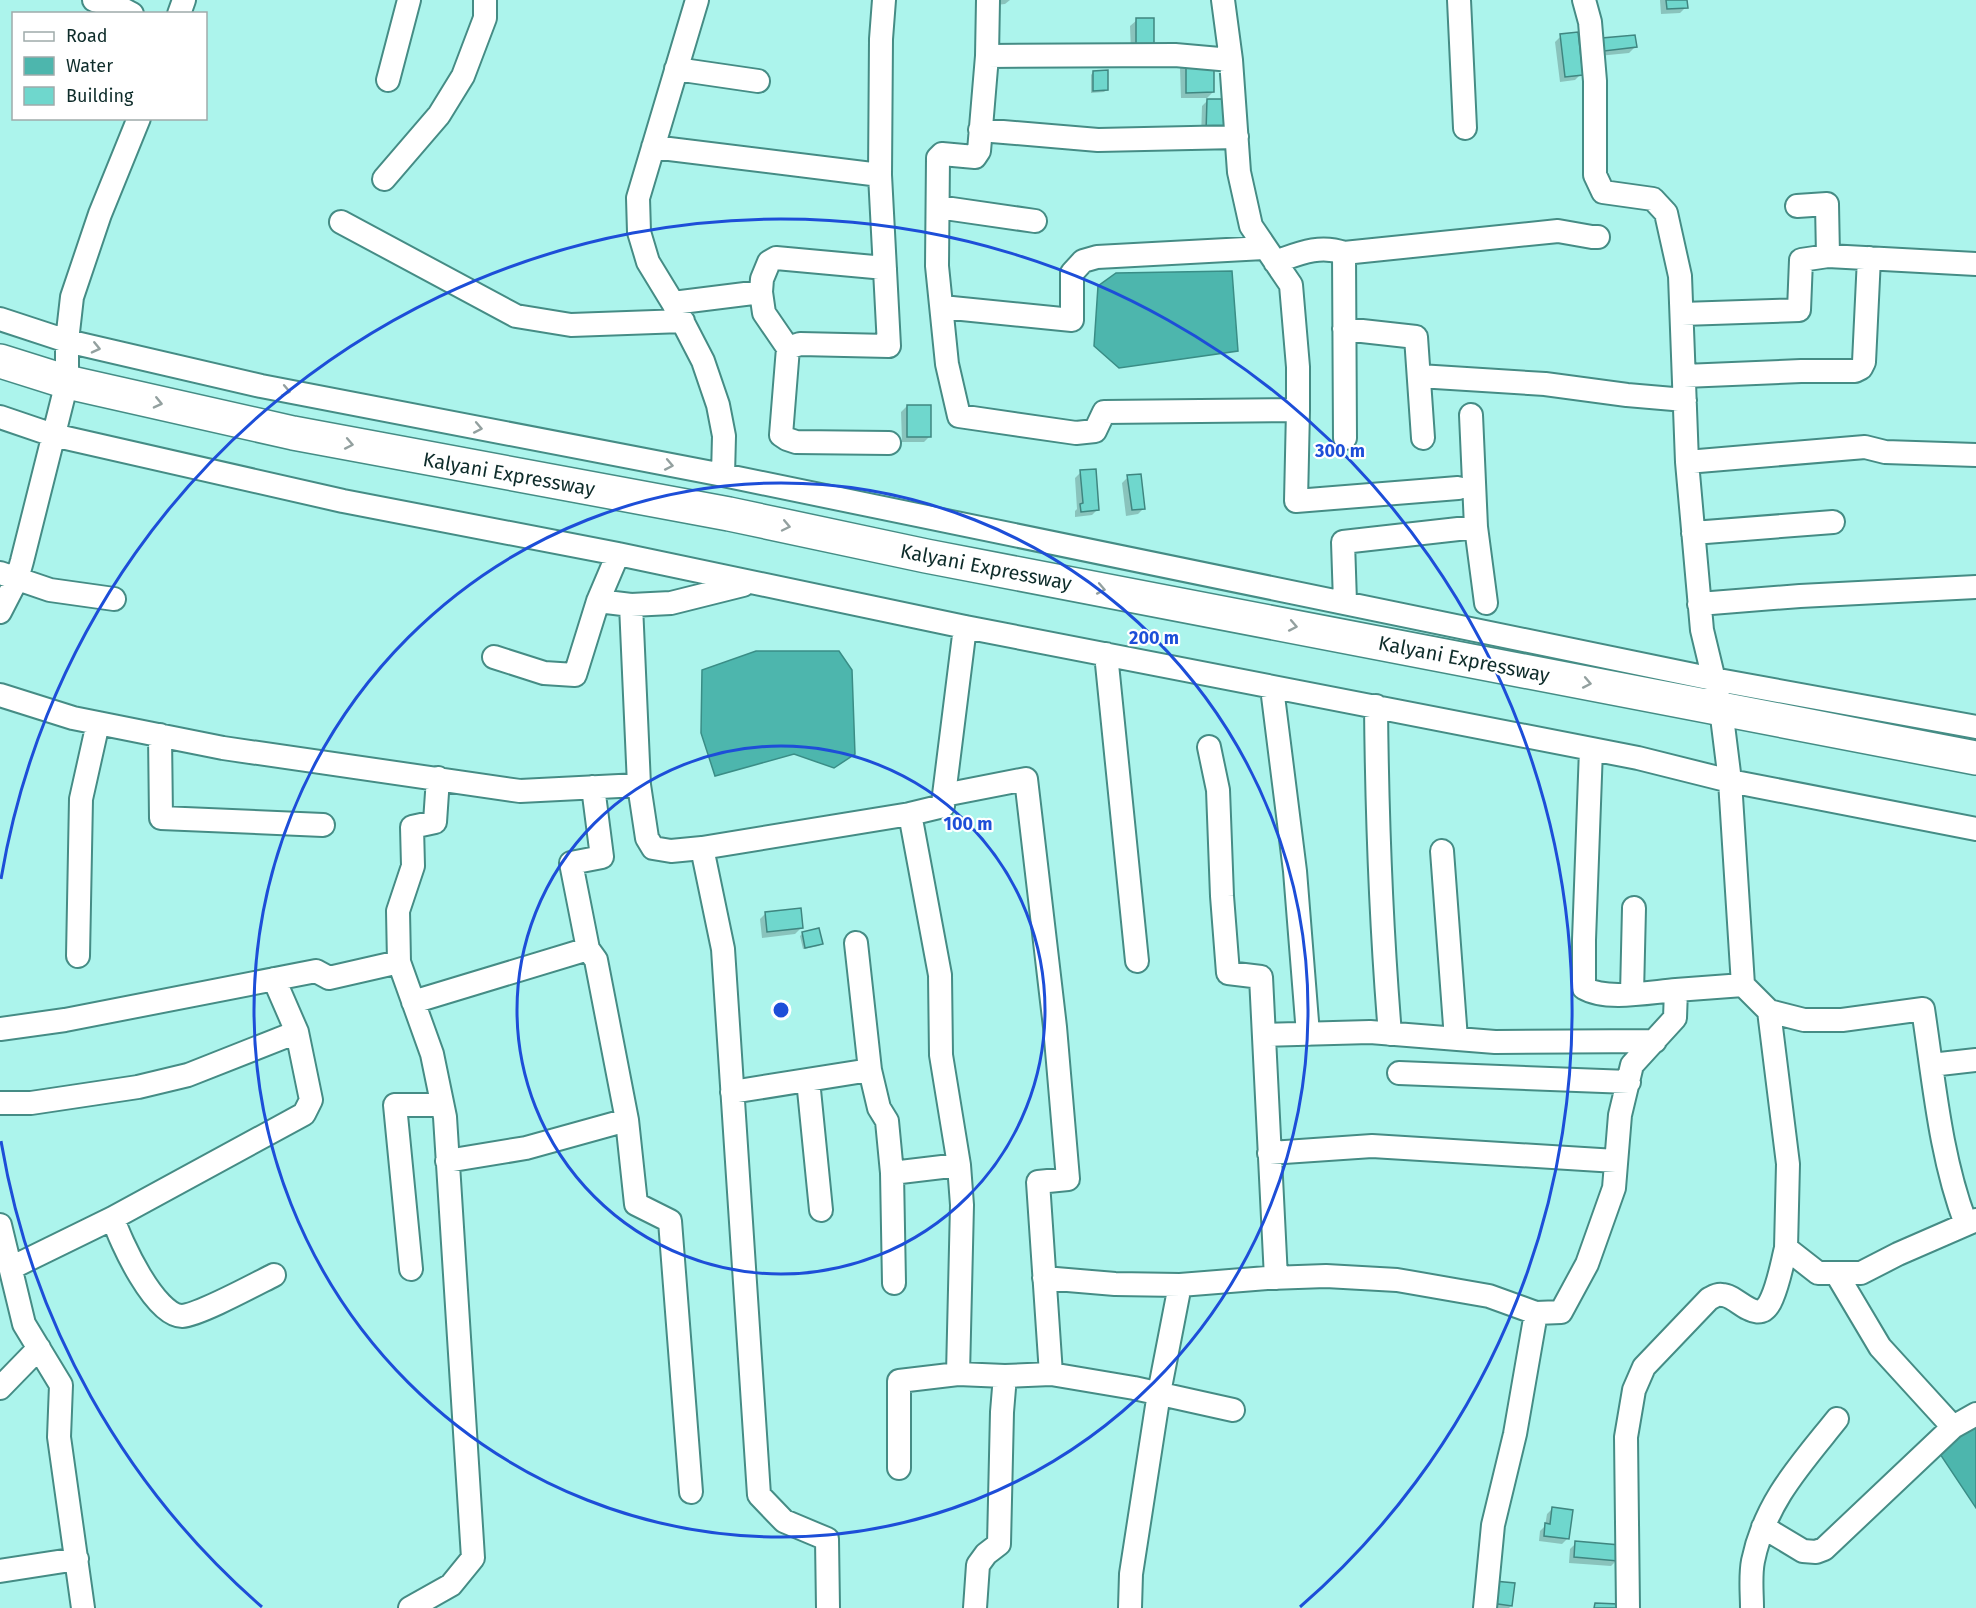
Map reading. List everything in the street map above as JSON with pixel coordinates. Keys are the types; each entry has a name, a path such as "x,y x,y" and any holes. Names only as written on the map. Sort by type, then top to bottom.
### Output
{"highway":[{"name":"Kalyani Expressway","path":"0,361 68,382 293,434 729,513 926,556 1717,694 1976,758"}],"street":[{"path":"94,0 117,6 128,12"},
{"path":"388,80 409,0"},
{"path":"384,179 439,115 464,76 485,18 485,0"},
{"path":"697,0 639,198 639,232 648,262 678,312 703,361 718,405 724,436 723,475"},
{"path":"788,348 800,344 889,346 880,175 881,39 884,0"},
{"path":"988,0 987,56 979,151 975,156 942,154 938,158 937,266 947,364 959,416 1076,433 1095,432 1104,412 1298,410"},
{"path":"1223,0 1231,60 1239,172 1251,226 1291,285 1298,367 1296,501 1458,488"},
{"path":"1460,0 1465,128"},
{"path":"1584,0 1590,22 1595,81 1595,175 1604,192 1653,200 1666,213 1680,276 1686,462 1702,630 1717,694 1730,781 1743,985 1769,1011 1804,1020 1842,1020 1923,1009 1938,1115 1954,1192 1971,1222 1861,1273 1818,1273 1786,1248"},
{"path":"987,56 1175,55 1231,60"},
{"path":"676,69 758,81"},
{"path":"0,612 68,382 67,341 72,297 100,214 138,120"},
{"path":"980,130 1098,140 1237,137"},
{"path":"653,147 880,175"},
{"path":"1797,206 1827,204 1828,256"},
{"path":"938,207 1035,221"},
{"path":"341,222 516,316 571,325 678,312 761,292"},
{"path":"942,308 1072,320 1072,273 1083,261 1108,256 1269,255 1332,249 1344,254 1558,231 1598,237"},
{"path":"1344,254 1345,438"},
{"path":"1682,314 1799,310 1801,260 1828,256 1976,264"},
{"path":"885,268 776,258 769,262 762,279 761,292 764,313 788,348 780,435 796,442 889,443"},
{"path":"1684,376 1855,371 1861,368 1864,362 1869,258"},
{"path":"0,320 67,341 261,386 723,475 1345,602 1717,694 1976,727"},
{"path":"1344,329 1416,338 1423,438"},
{"path":"1419,376 1545,384 1685,400"},
{"path":"1471,415 1476,527 1486,603"},
{"path":"0,417 53,435 343,501 618,554 965,627 1272,688 1376,706 1638,758 1730,781 1976,829"},
{"path":"1686,462 1865,447 1886,453 1976,455"},
{"path":"1693,533 1833,522"},
{"path":"1345,602 1343,542 1476,527"},
{"path":"494,657 544,673 575,675 598,601 618,554"},
{"path":"9,576 50,590 114,599"},
{"path":"598,601 631,605 671,603 751,583"},
{"path":"1699,604 1976,587"},
{"path":"631,605 639,785 647,838 653,848 671,851 910,814 943,806 965,627"},
{"path":"1106,654 1137,961"},
{"path":"1272,688 1295,871 1308,1034"},
{"path":"0,695 73,718 223,748 520,791 639,785"},
{"path":"1376,706 1378,856 1390,1034"},
{"path":"78,956 81,799 98,723"},
{"path":"160,735 161,818 324,825"},
{"path":"1209,747 1218,790 1228,974 1261,976 1276,1278"},
{"path":"1591,749 1584,988 1593,994 1632,994 1743,985"},
{"path":"410,1608 451,1585 472,1558 442,1105 432,1054 399,962 398,911 413,866 412,827 435,822 438,778"},
{"path":"944,795 1026,779 1055,1027 1068,1179 1038,1182 1051,1374"},
{"path":"593,787 602,857 571,863 588,949 596,960 627,1120 636,1204 670,1221 691,1492"},
{"path":"910,814 940,975 941,1054 959,1165 962,1205 958,1374"},
{"path":"702,848 723,949 759,1495 784,1521 827,1539 828,1608"},
{"path":"1442,851 1456,1039"},
{"path":"1632,994 1634,908"},
{"path":"856,943 870,1070 879,1108 887,1121 892,1173 894,1282"},
{"path":"413,1002 588,949"},
{"path":"0,1029 65,1020 316,971 329,978 399,962"},
{"path":"10,1268 113,1218 304,1114 311,1100 297,1032 274,979"},
{"path":"1044,1278 1115,1284 1180,1285 1326,1276 1397,1280 1489,1296 1536,1313 1561,1312 1587,1264 1614,1188 1620,1115 1632,1065 1675,1018 1676,990"},
{"path":"1628,1608 1626,1437 1635,1390 1644,1367 1709,1299 1717,1295 1730,1296 1743,1307 1753,1311 1767,1306 1772,1298 1786,1248 1788,1164 1769,1011"},
{"path":"0,1103 31,1102 126,1089 188,1076 297,1032"},
{"path":"1264,1035 1370,1032 1495,1042 1654,1041"},
{"path":"1931,1065 1976,1060"},
{"path":"732,1092 870,1070"},
{"path":"1399,1073 1629,1082"},
{"path":"808,1080 822,1210"},
{"path":"411,1269 395,1106 442,1105"},
{"path":"447,1161 526,1148 627,1120"},
{"path":"1269,1153 1372,1146 1616,1161"},
{"path":"892,1173 959,1165"},
{"path":"113,1218 119,1238 156,1301 172,1313 181,1316 197,1312 274,1275"},
{"path":"0,1224 24,1323 61,1385 59,1437 83,1608"},
{"path":"1836,1273 1881,1347 1953,1427"},
{"path":"1130,1608 1131,1574 1159,1393 1180,1285"},
{"path":"1485,1608 1493,1525 1515,1434 1536,1313"},
{"path":"0,1388 39,1348"},
{"path":"899,1468 899,1381 958,1374 1005,1376 1051,1374 1159,1393 1233,1410"},
{"path":"975,1608 978,1565 986,1554 999,1544 1005,1376"},
{"path":"1763,1527 1803,1551 1816,1552 1824,1549 1953,1427 1976,1414"},
{"path":"1752,1608 1752,1563 1763,1527 1786,1482 1837,1419"},
{"path":"0,1571 77,1559"}],"water":[{"path":"1232,271 1238,351 1119,368 1094,346 1098,286 1116,273"},
{"path":"756,651 839,651 852,670 855,754 834,768 794,754 715,776 701,733 702,670"},
{"path":"1976,1421 1976,1508 1938,1451"}],"building":[{"path":"1666,0 1687,0 1688,8 1667,9"},
{"path":"1136,18 1154,18 1154,46 1136,46"},
{"path":"1578,32 1583,75 1565,77 1560,34"},
{"path":"1635,35 1637,47 1604,51 1602,38"},
{"path":"1214,60 1214,92 1186,93 1186,61"},
{"path":"1108,70 1108,90 1093,91 1093,71"},
{"path":"1207,99 1228,99 1227,133 1206,132"},
{"path":"907,405 931,405 931,437 907,437"},
{"path":"1096,469 1099,510 1081,512 1080,504 1083,503 1080,470"},
{"path":"1141,474 1145,509 1132,510 1127,475"},
{"path":"801,908 803,928 767,932 765,912"},
{"path":"819,928 823,944 805,948 802,932"},
{"path":"1552,1507 1573,1510 1569,1539 1544,1536 1545,1523 1550,1524"},
{"path":"1575,1541 1620,1545 1618,1561 1574,1557"},
{"path":"1494,1581 1515,1583 1512,1606 1491,1603"},
{"path":"1595,1603 1619,1604 1619,1608 1594,1608"}]}
